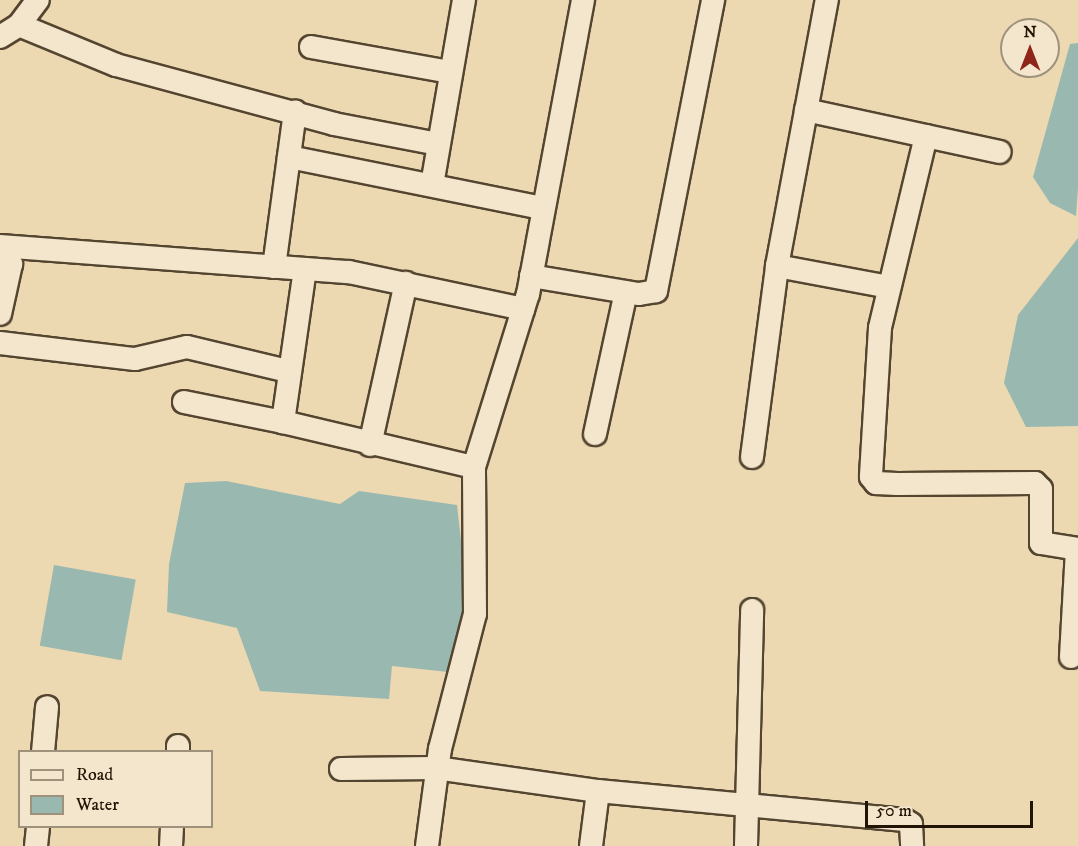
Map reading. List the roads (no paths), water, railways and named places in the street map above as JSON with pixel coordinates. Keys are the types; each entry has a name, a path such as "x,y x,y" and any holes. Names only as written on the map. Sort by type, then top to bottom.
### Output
{"street":[{"path":"38,0 9,31 116,65 295,111 334,124 438,144"},
{"path":"432,185 464,0"},
{"path":"427,846 436,768 476,614 474,467 531,276 583,0"},
{"path":"531,276 650,295 661,282 713,0"},
{"path":"752,457 777,266 827,0"},
{"path":"311,47 450,72"},
{"path":"806,110 1000,152"},
{"path":"274,267 295,111"},
{"path":"926,136 889,287 872,418 872,481 1035,483 1041,489 1041,543 1077,549 1071,657"},
{"path":"289,157 543,208"},
{"path":"0,247 305,269 406,283 523,309"},
{"path":"0,247 12,264 0,311"},
{"path":"777,266 889,287"},
{"path":"283,422 288,370 305,269"},
{"path":"370,446 406,283"},
{"path":"595,434 626,292"},
{"path":"0,343 135,359 187,347 288,370"},
{"path":"184,402 283,422 370,446 474,467"},
{"path":"746,846 745,803 752,610"},
{"path":"43,750 47,707"},
{"path":"341,769 436,768 598,791 745,803 905,820 911,824 912,846"},
{"path":"591,846 598,791"},
{"path":"36,846 38,828"},
{"path":"171,846 172,828"}],"water":[{"path":"1078,43 1076,216 1050,203 1033,177 1070,44"},
{"path":"1078,238 1078,426 1026,427 1004,383 1018,315"},
{"path":"226,481 340,504 359,491 457,505 466,585 458,673 392,666 389,699 260,691 237,628 167,612 169,564 185,483"},
{"path":"54,565 136,579 121,660 40,646"}]}
